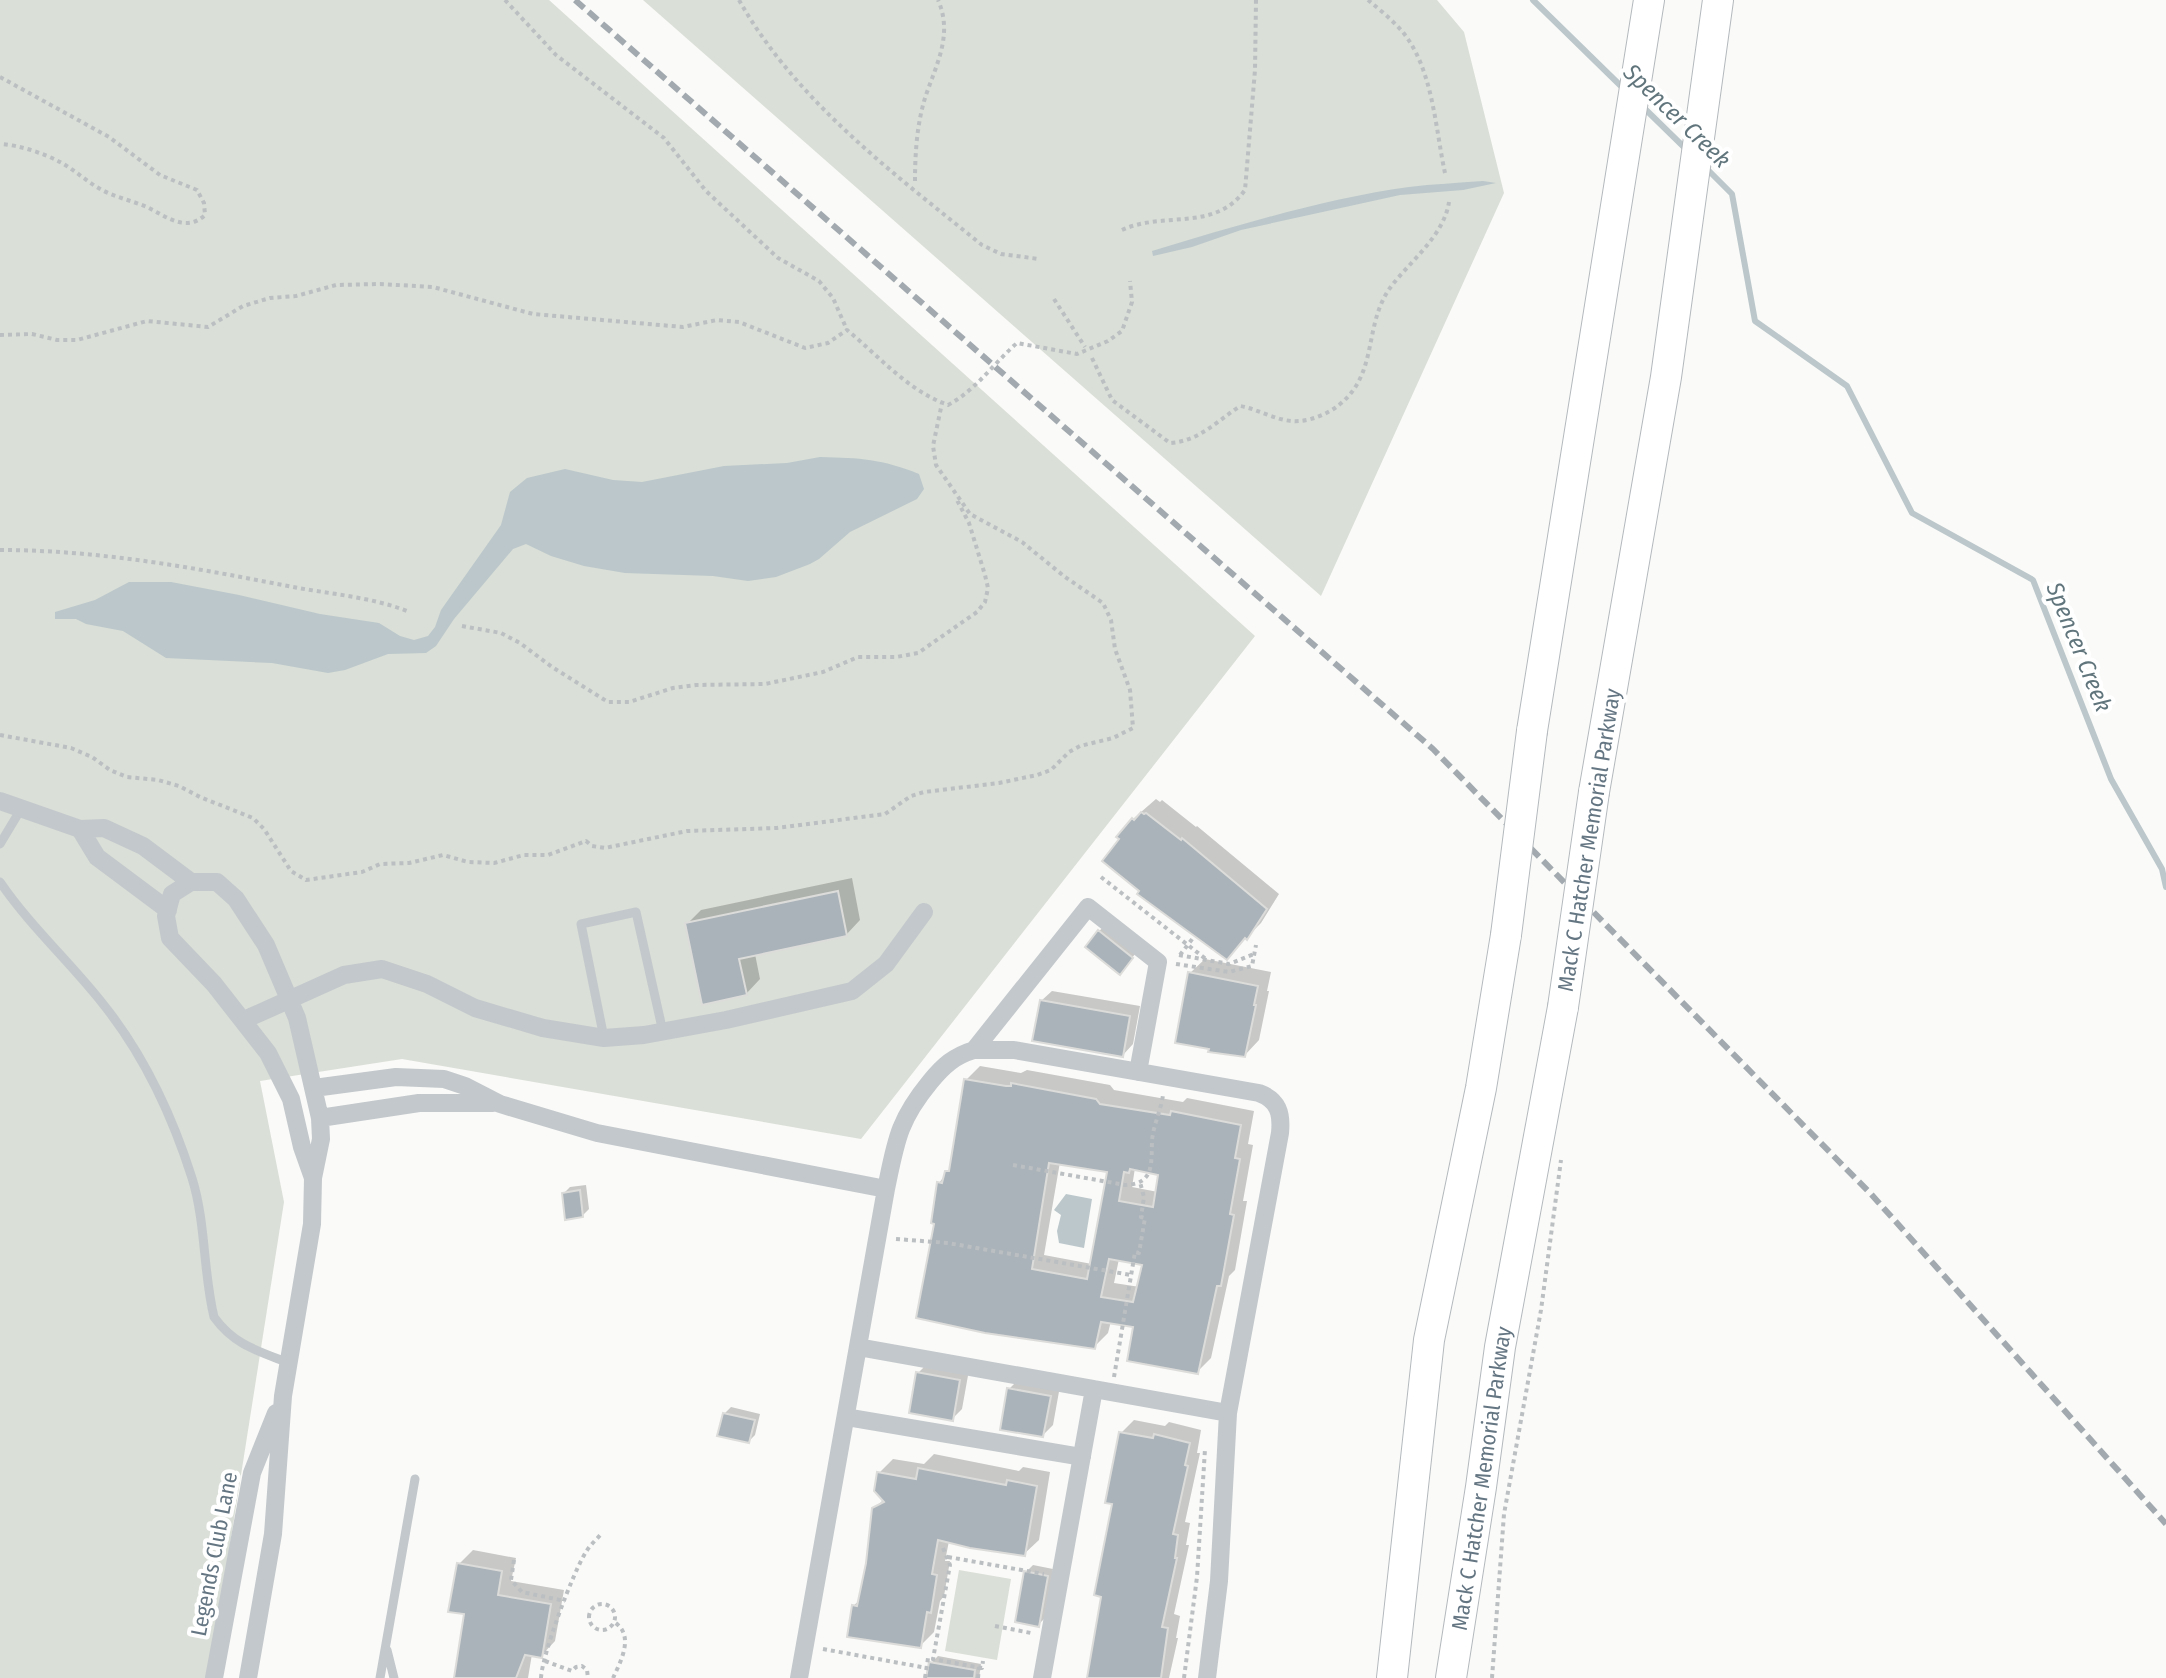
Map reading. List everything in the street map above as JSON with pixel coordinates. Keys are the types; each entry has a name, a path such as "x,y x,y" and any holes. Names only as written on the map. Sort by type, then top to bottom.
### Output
{"highway":[{"path":"1392,1678 1429,1340 1475,1119 1506,935 1532,731 1649,0"},
{"name":"Mack C Hatcher Memorial Parkway","path":"1451,1678 1500,1347 1563,1007 1594,792 1666,377 1718,2"}],"street":[{"name":"Legends Club Lane","path":"0,801 80,829 104,828 143,846 191,882 217,882 236,899 266,945 297,1018 320,1118 321,1139 313,1178 312,1224 283,1396 273,1534 248,1678"},
{"path":"80,829 97,857 168,910 172,894 191,882"},
{"path":"974,1050 1088,907 1158,962 1138,1072"},
{"name":"Legends Club Lane","path":"168,910 166,916 170,938 244,1020 268,1053 291,1099 313,1178"},
{"path":"244,1020 344,975 382,969 407,976 459,1001 543,1028 604,1038 663,1032 852,991 886,964 924,912"},
{"path":"804,1677 805,1646 898,1134 911,1105 949,1061 974,1050 1014,1050 1259,1093 1272,1099 1280,1112 1280,1133 1228,1413 1219,1581 1207,1678"},
{"path":"314,1088 421,1077 444,1079 500,1104 619,1139 886,1189"},
{"path":"320,1118 419,1103 500,1104"},
{"path":"858,1347 1228,1413"},
{"path":"1042,1678 1082,1457 1103,1391"},
{"name":"Legends Club Lane","path":"214,1678 252,1473 283,1396"},
{"path":"846,1417 1082,1457"}],"lane":[{"path":"0,844 21,809"},
{"path":"0,882 104,1005 156,1086 175,1127 193,1181 214,1317 226,1333 247,1347 289,1363"},
{"path":"604,1038 581,924 636,912 663,1032"},
{"path":"380,1678 415,1479"},
{"path":"386,1646 394,1678"}],"path":[{"path":"505,0 556,55 664,138 706,191 778,258 819,281 833,298 847,330 893,373 942,403 948,405 974,389 997,360 1017,343 1077,354 1108,341 1122,331 1132,302 1130,281"},
{"path":"739,0 777,58 840,128 982,245 1001,254 1039,259"},
{"path":"915,181 916,149 925,96 942,52 945,26 938,0"},
{"path":"1122,230 1133,225 1197,219 1220,212 1237,201 1245,190 1255,70 1256,0"},
{"path":"1368,0 1402,31 1417,57 1429,92 1445,173"},
{"path":"0,77 109,137 160,175 197,190 204,203 205,215 197,222 167,219 106,192 60,162 32,151 0,144"},
{"path":"1092,358 1112,400 1170,443 1188,442 1240,406 1300,421 1331,412 1355,391 1366,369 1380,306 1389,290 1430,240 1447,213 1449,202"},
{"path":"0,335 32,334 57,340 77,340 147,321 208,327 243,306 270,298 296,296 336,285 393,284 433,287 533,314 683,327 717,320 739,322 805,348 828,343 847,330"},
{"path":"1054,299 1085,347"},
{"path":"462,626 501,633 608,702 629,702 673,688 696,685 765,684 823,672 858,657 896,657 918,653 977,612 985,602 988,588 969,523 936,465 933,446 942,403"},
{"path":"0,735 71,748 127,777 179,786 253,818 264,829 291,871 306,880 362,872 380,864 409,863 443,855 468,862 494,863 524,855 548,855 586,841 592,846 605,848 687,831 777,828 885,814 911,796 924,792 1037,775 1051,770 1080,746 1113,738 1133,728 1130,690 1115,649 1111,620 1103,603 1022,542 970,514 951,489"},
{"path":"0,550 45,549 189,567 366,600 407,611"},
{"path":"1101,877 1207,960"},
{"path":"1193,938 1173,963 1229,972 1252,966 1256,945"},
{"path":"1179,955 1229,964 1254,954"},
{"path":"1013,1165 1125,1185 1140,1182 1147,1177 1151,1166 1152,1139 1166,1076"},
{"path":"1492,1678 1504,1514 1541,1310 1562,1155"},
{"path":"1103,1391 1135,1252 1139,1253 1145,1218 1141,1217 1144,1197 1140,1182"},
{"path":"877,1237 948,1243 1131,1275"},
{"path":"1184,1678 1195,1600 1209,1410"},
{"path":"541,1678 565,1601 585,1553 602,1533"},
{"path":"933,1659 950,1565 943,1548"},
{"path":"948,1557 1061,1577"},
{"path":"514,1560 511,1580 522,1592 565,1601"},
{"path":"613,1678 622,1659 624,1631 614,1622 614,1611 605,1604 596,1605 589,1611 590,1624 597,1630 608,1629 614,1622"},
{"path":"995,1626 1050,1637"},
{"path":"805,1646 927,1668"},
{"path":"925,1678 928,1658 982,1668 983,1661"},
{"path":"545,1661 572,1671 582,1666 587,1670 588,1678"},
{"path":"979,1667 979,1678"}],"shaded area":[{"path":"0,0 549,0 1255,636 861,1139 402,1059 260,1081 284,1202 209,1678 0,1678"},
{"path":"643,0 1437,0 1464,32 1504,193 1321,596"},
{"path":"1483,181 1496,183 1463,190 1400,195 1241,230 1192,247 1153,256 1152,251 1279,214 1344,199 1409,187"},
{"path":"820,457 894,465 919,474 924,489 917,499 850,532 810,564 776,577 748,581 713,576 625,573 584,566 526,544 513,549 454,619 436,646 426,653 388,654 328,673 272,663 166,658 123,631 76,619 55,619 55,612 95,600 129,582 171,582 320,614 379,623 400,636 414,640 428,636 435,627 441,610 501,525 510,492 527,478 565,469 613,480 642,482 724,466 787,463"},
{"path":"1066,1194 1092,1199 1084,1248 1059,1243 1057,1231 1061,1215 1054,1210"},
{"path":"959,1570 1011,1579 997,1660 945,1651"}],"building":[{"path":"1141,812 1182,838 1267,909 1247,940 1245,938 1227,960 1137,894 1139,891 1102,861 1119,839 1116,837"},
{"path":"838,891 847,936 739,959 747,995 702,1005 685,923"},
{"path":"1098,930 1133,958 1120,975 1085,947"},
{"path":"1188,972 1258,986 1245,1057 1175,1043"},
{"path":"1040,1000 1130,1016 1123,1057 1032,1041"},
{"path":"964,1079 1006,1086 1011,1086 1011,1083 1096,1099 1100,1104 1170,1115 1171,1111 1241,1125 1235,1158 1240,1159 1230,1214 1234,1215 1221,1286 1217,1286 1198,1374 1127,1361 1133,1327 1101,1322 1095,1349 985,1333 916,1318 934,1224 931,1223 937,1182 942,1183 945,1171 949,1171","holes":["1049,1163 1107,1172 1087,1279 1032,1269","1130,1169 1158,1175 1153,1207 1119,1201 1124,1172 1129,1173","1109,1259 1142,1265 1133,1302 1101,1297"]},
{"path":"580,1190 583,1217 565,1220 562,1193"},
{"path":"916,1372 960,1380 953,1421 909,1413"},
{"path":"1007,1388 1051,1396 1043,1437 1000,1430"},
{"path":"723,1413 755,1420 749,1443 717,1436"},
{"path":"1119,1432 1153,1438 1154,1434 1190,1443 1173,1534 1178,1535 1177,1558 1162,1627 1168,1628 1161,1678 1087,1678 1101,1597 1094,1595 1112,1504 1105,1503"},
{"path":"918,1468 1006,1485 1007,1480 1037,1486 1025,1556 938,1540 932,1574 937,1575 921,1648 847,1637 852,1605 857,1606 866,1563 872,1508 884,1502 874,1491 877,1472 916,1479"},
{"path":"457,1563 502,1571 498,1595 551,1604 542,1658 525,1655 516,1678 454,1678 464,1614 448,1612"},
{"path":"1024,1571 1048,1576 1039,1627 1015,1622"},
{"path":"929,1662 975,1670 974,1678 926,1678"}],"waterway":[{"name":"Spencer Creek","path":"1533,0 1625,90"},
{"name":"Spencer Creek","path":"1642,106 1688,151"},
{"name":"Spencer Creek","path":"1705,167 1732,194 1755,321 1847,386 1912,513 2033,580 2111,779 2162,869 2166,887"}],"railway":[{"path":"575,0 1433,749 1871,1194 2166,1524"}]}
